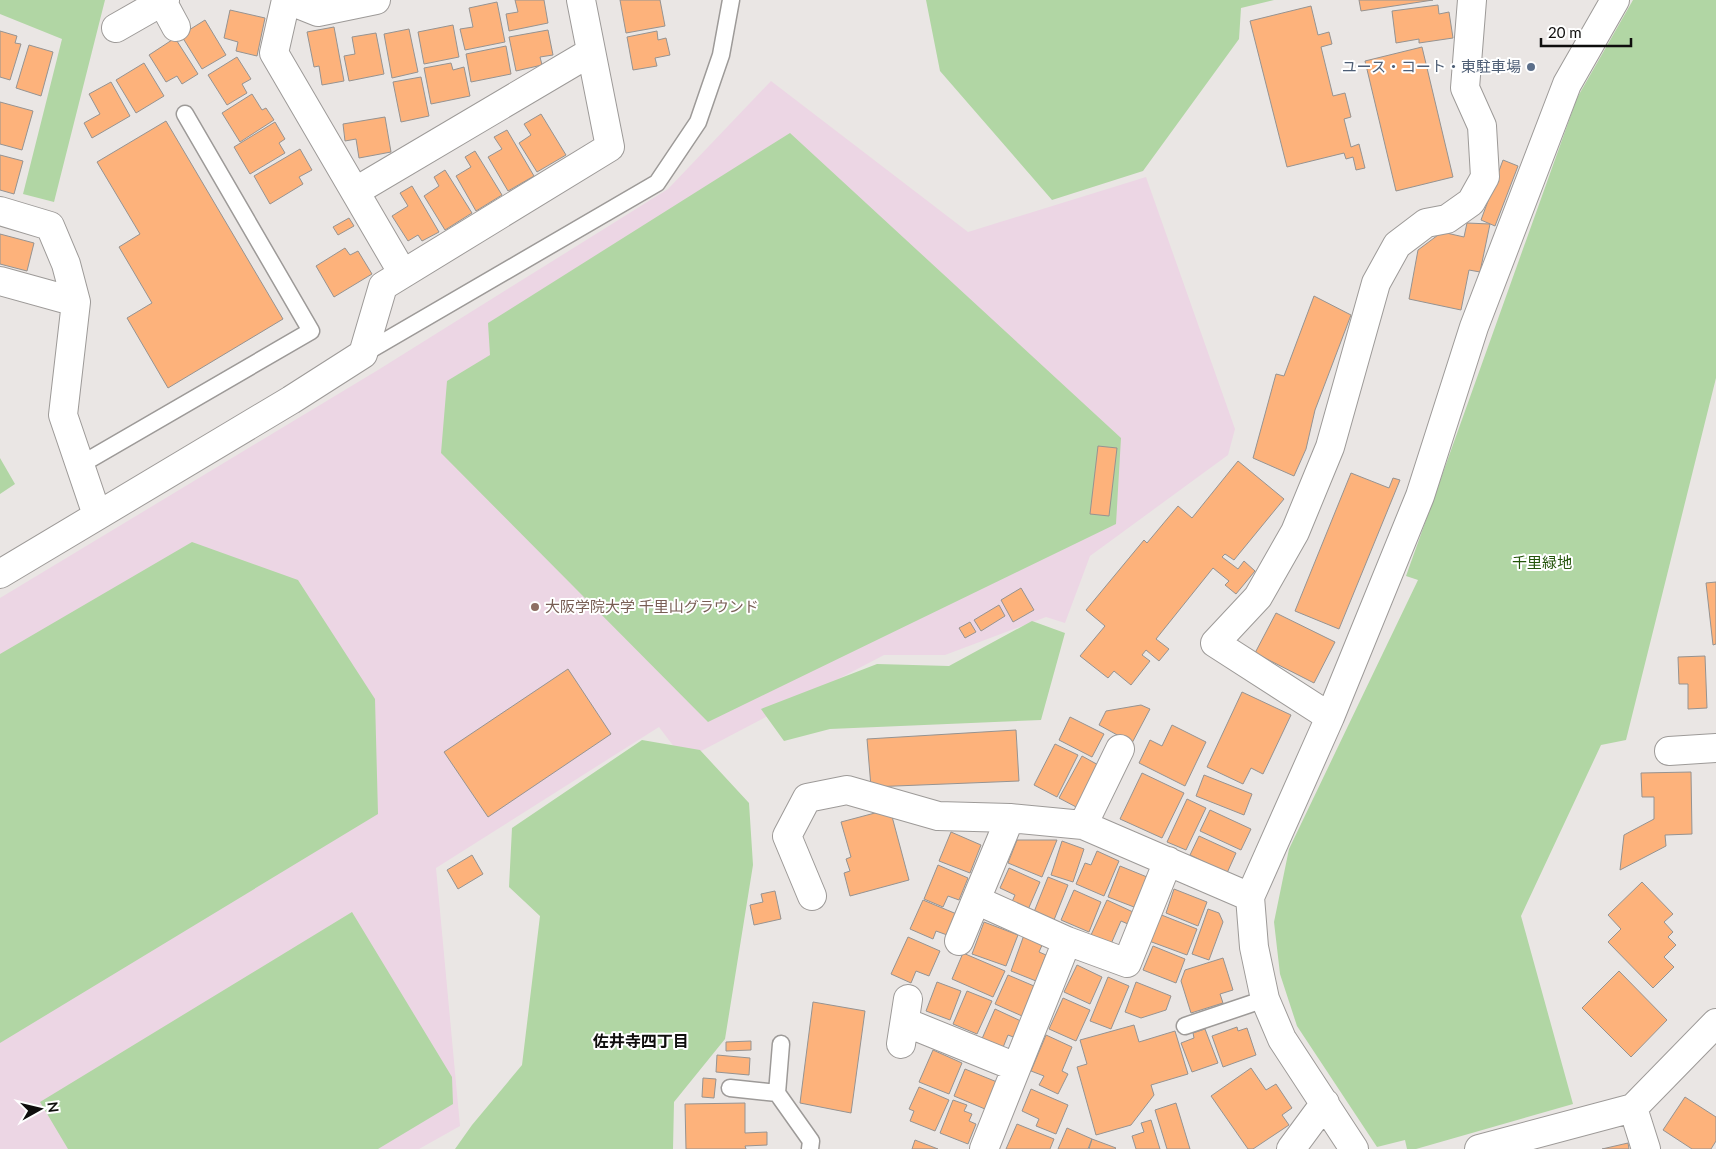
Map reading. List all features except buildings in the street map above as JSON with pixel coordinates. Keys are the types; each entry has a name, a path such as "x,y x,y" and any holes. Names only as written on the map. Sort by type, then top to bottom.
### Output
{"street":[{"path":"376,0 318,12 287,0 274,53 402,272"},
{"path":"0,574 291,400 363,354 383,286 402,272 610,148 580,0"},
{"path":"1330,717 1215,643 1258,597 1295,532 1330,447 1376,283 1397,244 1426,223 1447,219 1471,202 1485,177 1482,126 1466,88 1472,0"},
{"path":"1354,1149 1282,1039 1265,998 1254,947 1250,897 1330,717 1420,496 1474,327 1567,84 1615,0"},
{"path":"116,28 163,1 176,27"},
{"path":"356,192 591,52"},
{"path":"0,211 50,226 66,264 76,302 63,415 97,515"},
{"path":"0,281 76,302"},
{"path":"1669,751 1716,748"},
{"path":"1083,825 1120,749"},
{"path":"812,896 788,836 807,798 847,790 938,816 1010,818 1083,825 1250,897"},
{"path":"959,941 1010,818"},
{"path":"976,900 1067,941 1127,963 1168,861"},
{"path":"984,1149 1067,941"},
{"path":"905,1021 1016,1067"},
{"path":"1479,1149 1633,1108 1716,1023"},
{"path":"1292,1149 1324,1103"},
{"path":"1633,1108 1646,1149"}],"lane":[{"path":"363,354 657,183 698,122 721,54 731,0"},
{"path":"80,465 311,331 185,114"},
{"path":"1185,1026 1265,998"},
{"path":"781,1044 777,1094 811,1141 810,1149"},
{"path":"730,1088 777,1094"}],"shaded area":[{"name":"大阪学院大学 千里山グラウンド","path":"771,81 968,232 1146,177 1235,429 1228,455 1090,556 1065,623 1046,617 945,655 884,655 684,760 659,727 436,868 460,1126 419,1149 0,1149 0,598 378,370 668,189"}],"green space":[{"path":"0,0 105,0 54,202 23,194 62,39 0,14"},
{"path":"926,0 1274,0 1241,8 1239,39 1143,171 1052,200 940,71"},
{"name":"千里緑地","path":"1633,0 1716,0 1716,378 1626,740 1601,745 1521,916 1573,1104 1416,1149 1407,1149 1405,1140 1377,1147 1297,1026 1280,974 1274,922 1289,849 1418,580 1406,576 1577,98"},
{"path":"790,133 1121,438 1116,524 708,722 441,453 447,381 490,355 488,323"},
{"path":"0,458 15,484 0,494"},
{"path":"192,542 298,580 375,699 378,814 0,1043 0,654"},
{"path":"1032,621 1065,633 1041,720 830,729 784,741 761,709 877,664 949,666"},
{"path":"642,740 700,750 749,803 753,865 725,1039 674,1102 673,1149 455,1149 472,1125 522,1065 540,916 509,887 512,828"},
{"path":"352,912 452,1077 453,1104 378,1149 68,1149 40,1102"}],"place":[{"name":"ユース・コート・東駐車場","path":"1531,67"},
{"name":"大阪学院大学 千里山グラウンド","path":"535,607"}],"district":[{"name":"佐井寺四丁目","path":"641,1041"}]}
